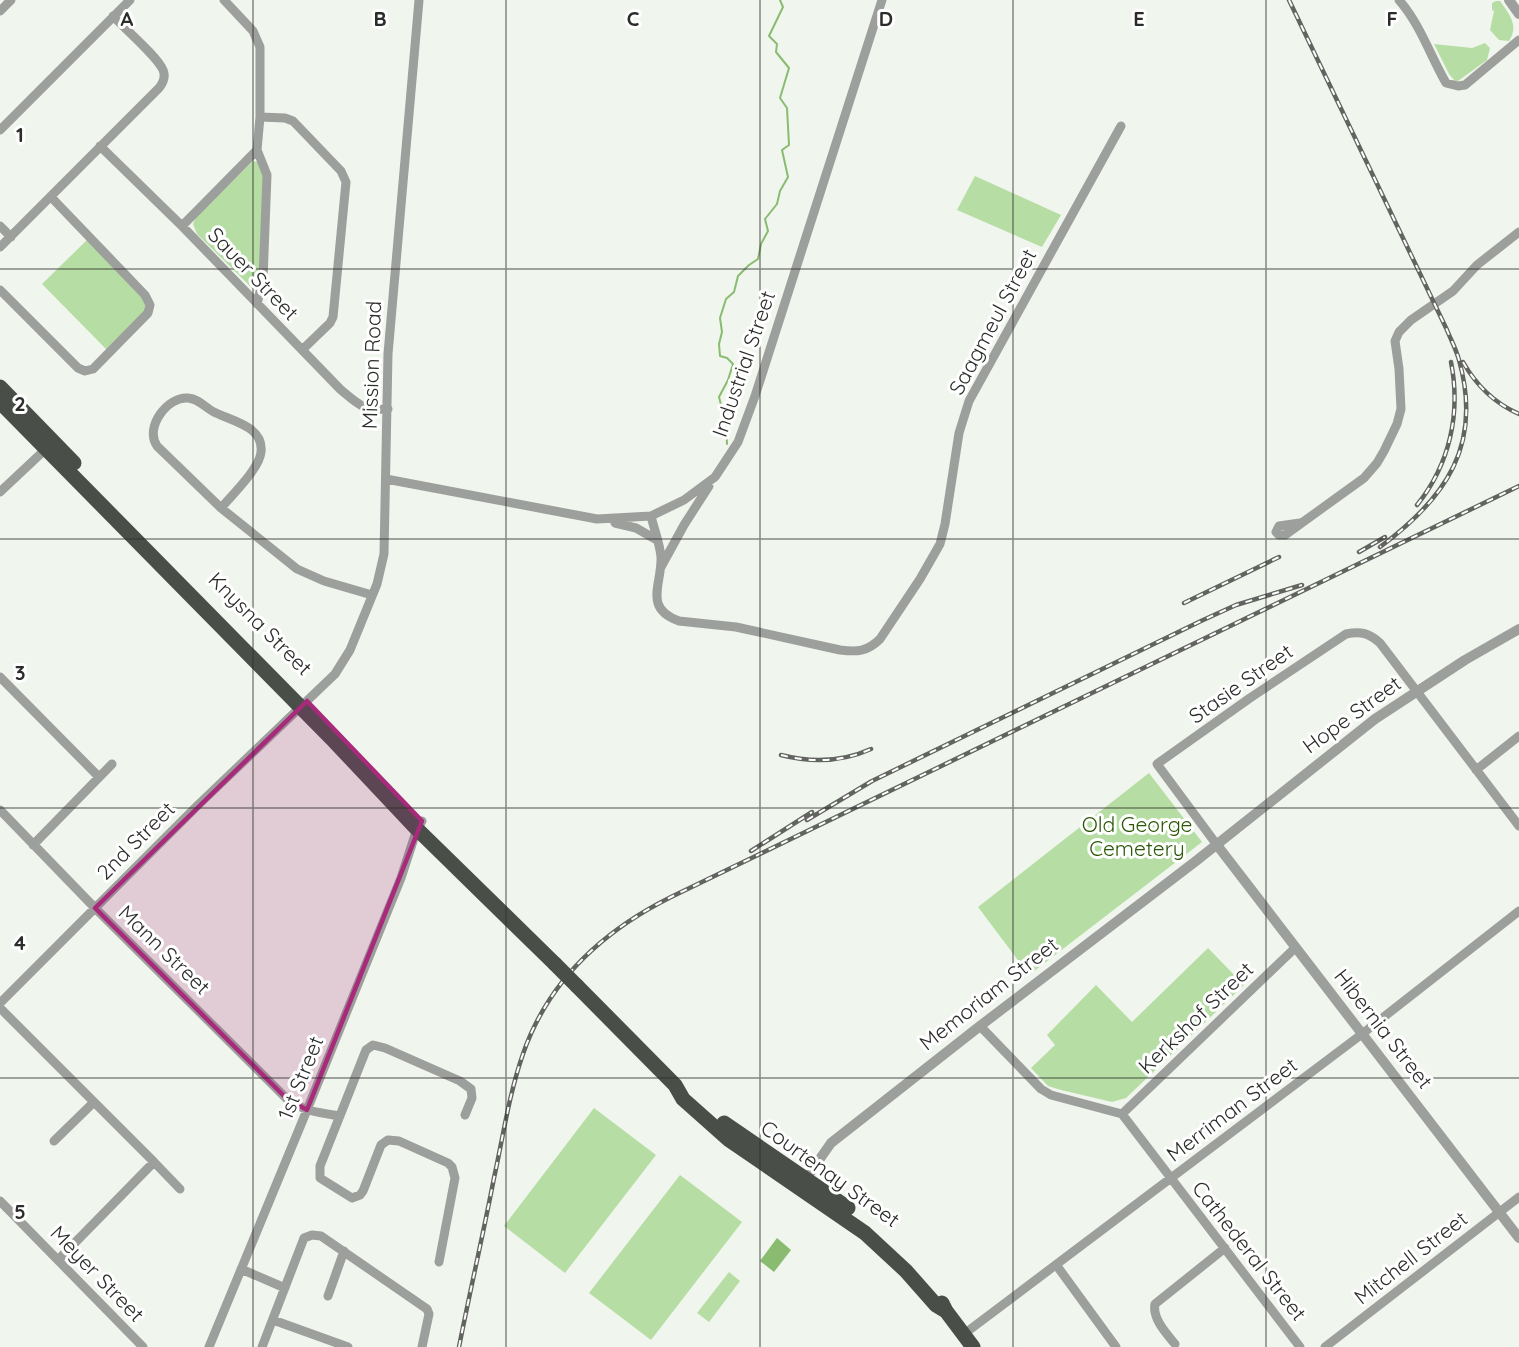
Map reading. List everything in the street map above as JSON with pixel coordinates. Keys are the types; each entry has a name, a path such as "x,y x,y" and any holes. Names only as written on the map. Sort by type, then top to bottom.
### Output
{"highway":[{"name":"Knysna Street","path":"0,387 50,445"},
{"name":"Knysna Street","path":"0,402 50,445 162,555 420,825 473,885 486,894 555,964"},
{"name":"Courtenay Street","path":"555,964 675,1085 684,1089 711,1114 865,1233 903,1268 936,1305 945,1311 973,1347"}],"street":[{"path":"0,11 11,0"},
{"path":"0,130 130,0"},
{"path":"224,0 253,31 260,47 260,117 257,150 267,175 263,279 257,304"},
{"name":"Mission Road","path":"303,704 338,670 346,658 380,574 384,554 388,354 419,0"},
{"name":"Industrial Street","path":"386,479 597,519 651,516 684,500 715,477 738,442 755,396 882,0"},
{"path":"1399,0 1420,31 1446,83 1451,85 1464,85 1519,40"},
{"path":"1509,0 1519,14"},
{"path":"0,248 159,88 164,77 159,63 113,16"},
{"path":"260,117 285,118 293,121 341,171 346,182 333,317 330,323 302,350"},
{"name":"Saagmeul Street","path":"651,516 661,557 656,598 660,609 671,618 679,621 736,627 847,651 859,651 872,647 880,639 920,579 940,544 960,433 969,401 1121,126"},
{"name":"Sauer Street","path":"100,146 182,225 302,350 362,407 370,410 388,409"},
{"path":"182,225 257,150"},
{"path":"0,290 78,368 85,371 93,369 148,313 150,305 145,295 51,197"},
{"path":"0,225 11,237"},
{"path":"1300,523 1364,478 1377,463 1392,436 1401,409 1396,336 1411,320 1453,291 1477,265 1519,232"},
{"path":"221,508 259,462 260,442 246,426 214,412 198,400 180,399 172,403 155,421 152,430 153,440 157,446 221,508 297,569 324,581 372,595"},
{"path":"0,492 50,445"},
{"path":"660,570 684,525 715,477"},
{"path":"597,519 636,528 657,540"},
{"name":"Hope Street","path":"1217,845 1376,719 1465,660 1519,629"},
{"name":"Stasie Street","path":"1217,845 1157,764 1346,634 1358,631 1372,636 1417,692"},
{"path":"0,677 99,777"},
{"path":"1417,692 1519,826"},
{"name":"2nd Street","path":"0,1003 197,806 303,704"},
{"path":"1476,770 1519,736"},
{"path":"33,845 112,764"},
{"name":"Mann Street","path":"0,810 287,1099 294,1105 307,1110"},
{"name":"1st Street","path":"209,1347 401,878 420,825"},
{"name":"Hibernia Street","path":"1217,845 1519,1238"},
{"name":"Memoriam Street","path":"803,1183 831,1143 1217,845"},
{"name":"Merriman Street","path":"964,1334 1362,1034 1519,911"},
{"name":"Kerkshof Street","path":"1122,1114 1295,948"},
{"path":"0,1008 180,1189"},
{"path":"980,1026 1041,1089 1051,1095 1122,1114"},
{"path":"439,1262 455,1178 452,1167 444,1160 399,1141 388,1140 381,1145 360,1195 352,1198 347,1197 320,1178 320,1166 368,1048 378,1045 460,1081 471,1089 472,1098 465,1115"},
{"path":"54,1141 94,1102"},
{"path":"307,1110 340,1116"},
{"name":"Cathederal Street","path":"1122,1114 1300,1347"},
{"path":"58,1259 154,1162"},
{"name":"Mitchell Street","path":"1325,1347 1519,1197"},
{"name":"Meyer Street","path":"0,1201 143,1347"},
{"path":"262,1347 304,1238 321,1236 427,1309 429,1314 422,1347"},
{"path":"1175,1344 1156,1317 1155,1304 1225,1248"},
{"path":"328,1296 344,1251"},
{"path":"1057,1266 1116,1347"},
{"path":"241,1269 285,1288"},
{"path":"273,1320 348,1347"}],"highlighted area":[{"path":"307,701 422,821 307,1110 287,1099 95,908"}],"green space":[{"path":"1500,1 1512,21 1513,30 1509,41 1499,40 1490,30 1494,11 1492,3"},
{"path":"1485,43 1490,48 1487,60 1458,81 1455,81 1449,74 1434,44 1472,48"},
{"path":"253,161 258,162 263,174 259,281 257,287 253,289 197,234 193,224 196,217"},
{"path":"975,176 1061,215 1042,247 957,210"},
{"path":"87,240 145,299 146,310 107,350 42,284"},
{"name":"Old George Cemetery","path":"1149,773 1202,842 1029,975 978,907"},
{"path":"1208,948 1244,985 1126,1098 1112,1102 1048,1086 1031,1068 1055,1045 1047,1035 1096,985 1132,1022"},
{"path":"594,1108 656,1155 565,1273 504,1226"},
{"path":"680,1175 742,1222 651,1340 589,1293"},
{"path":"729,1272 740,1281 709,1322 697,1313"}],"shaded area":[{"path":"777,1238 791,1250 774,1272 760,1261"}],"waterway":[{"path":"727,444 726,424 719,397 733,364 727,358 720,356 719,344 722,332 720,318 726,299 734,292 738,276 758,259 761,244 768,231 765,219 777,204 780,191 788,177 782,150 789,145 787,108 780,98 789,68 776,52 777,44 769,36 783,7 780,0"}],"railway":[{"path":"1289,0 1447,330 1458,356 1465,390 1466,418 1462,444 1453,467 1440,489 1424,509 1380,547"},
{"path":"1417,505 1438,473 1450,437 1455,400 1451,362"},
{"path":"1463,362 1487,392 1519,414"},
{"path":"459,1347 507,1116 523,1054 547,1003 563,981 601,942 671,897 1519,486"},
{"path":"1359,552 1385,537"},
{"path":"1184,603 1279,557"},
{"path":"807,820 872,781 1201,621 1236,605 1302,585"},
{"path":"781,755 827,760 849,757 871,749"},
{"path":"751,851 812,812"}]}
